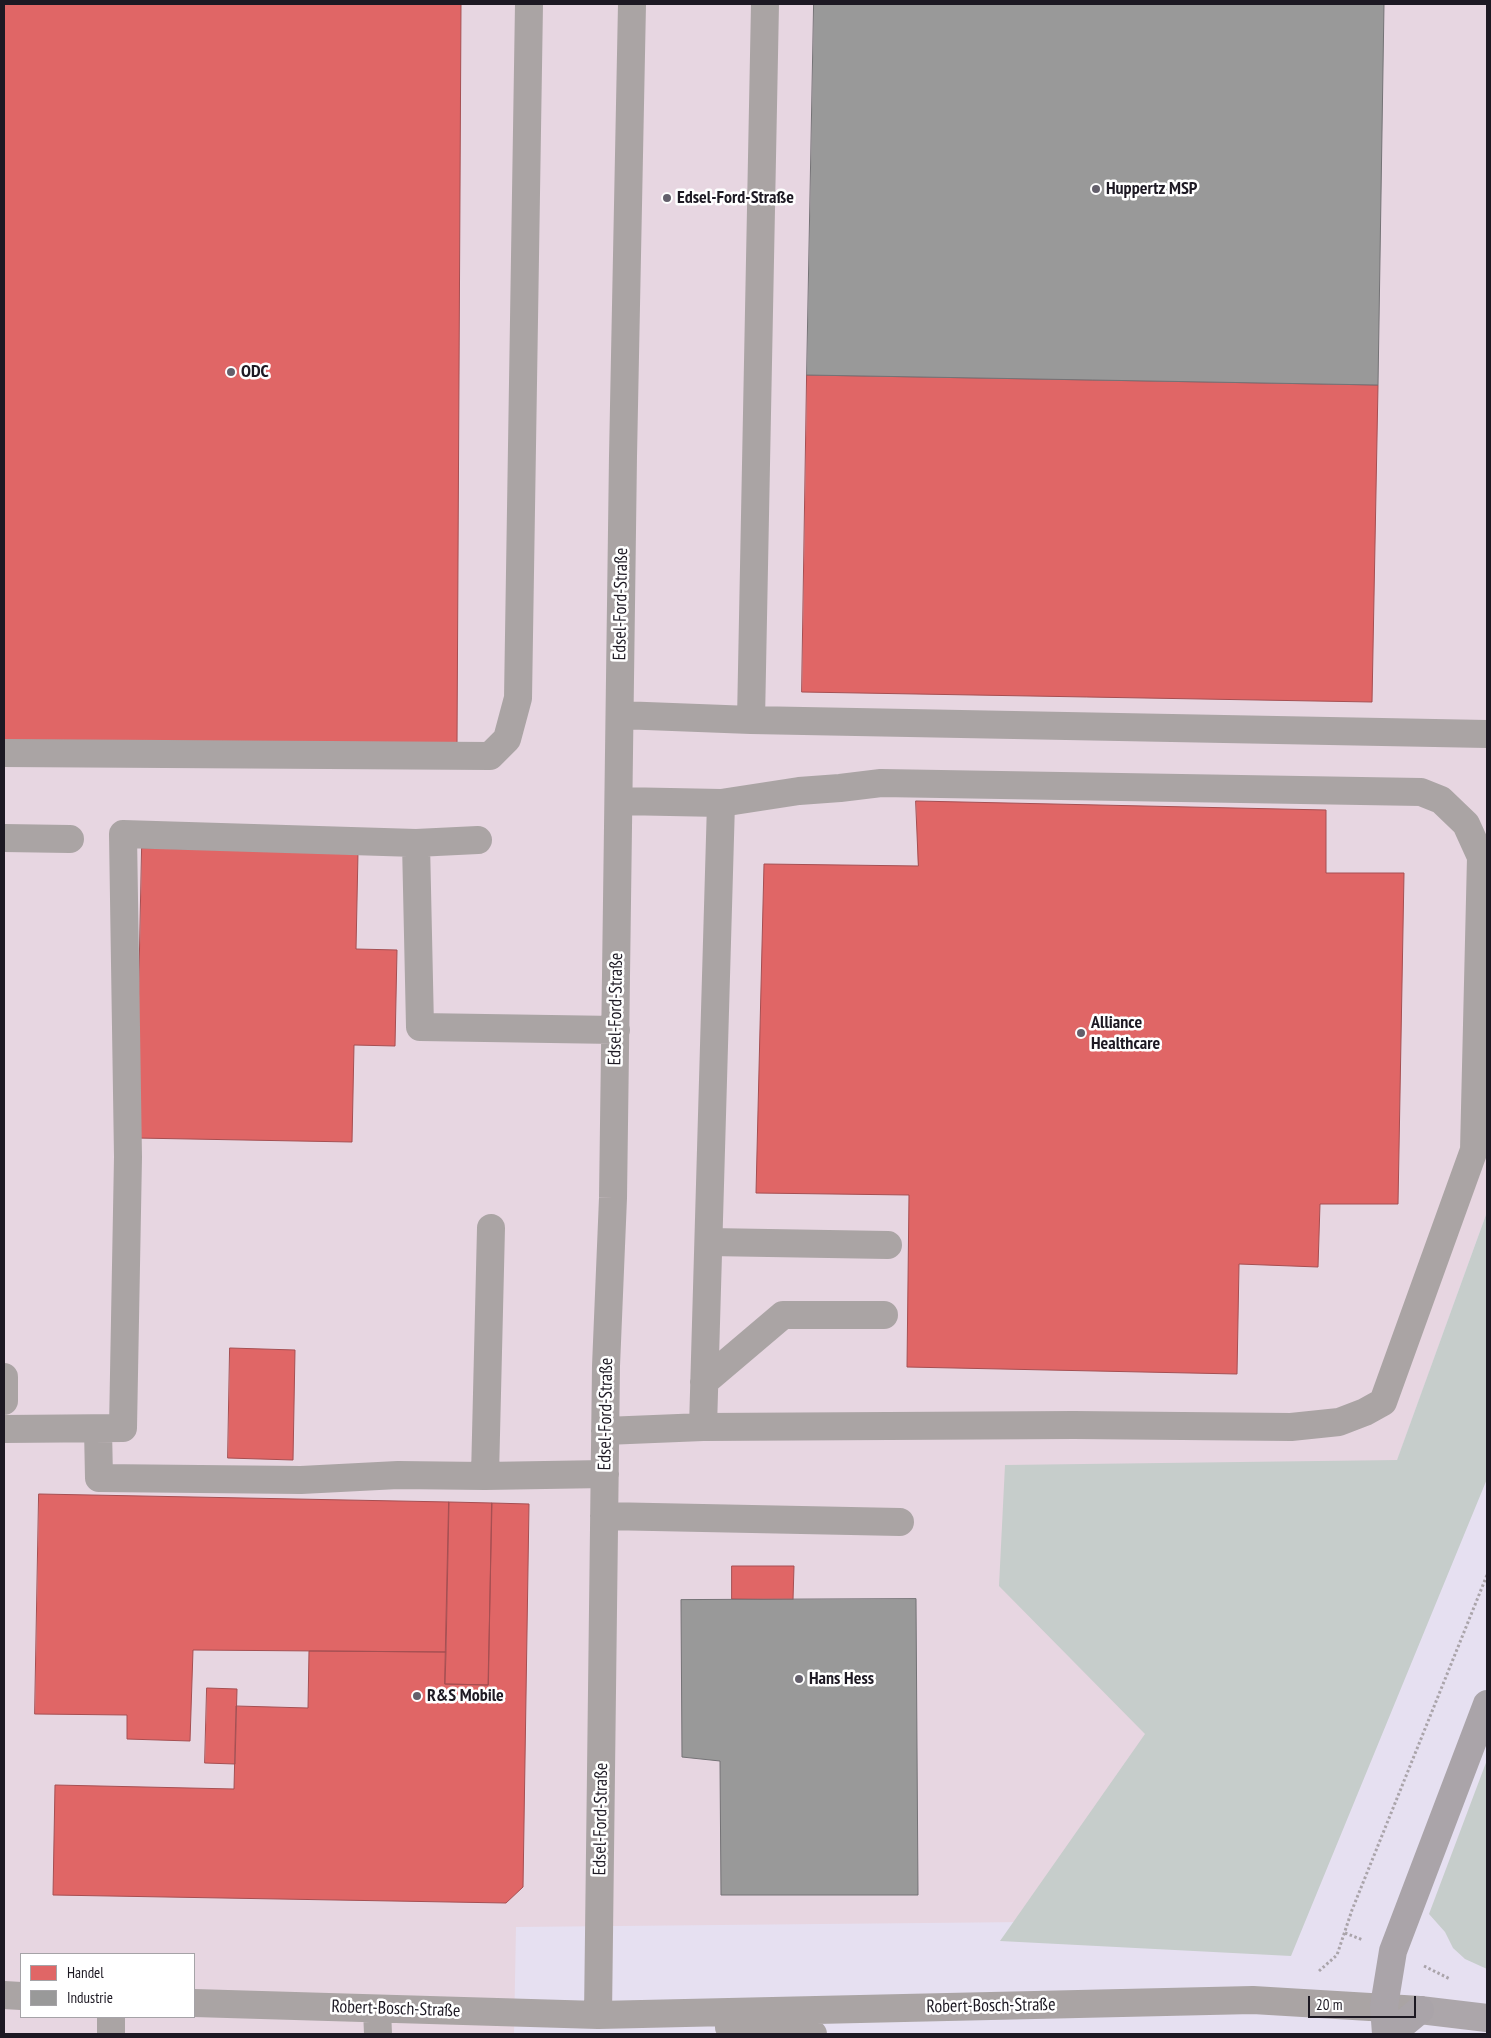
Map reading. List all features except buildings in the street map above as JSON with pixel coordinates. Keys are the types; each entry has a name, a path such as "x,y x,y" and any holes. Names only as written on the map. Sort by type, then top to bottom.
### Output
{"highway":[{"path":"1386,2034 1384,2006 1393,1951 1487,1704"},
{"path":"1391,2034 1420,2010"}],"main road":[{"path":"1420,2010 1487,2018"}],"street":[{"path":"4,754 490,756 507,738 518,698 529,4"},
{"name":"Edsel-Ford-Straße","path":"598,2015 606,1366 613,1198 632,4"},
{"path":"751,720 765,4"},
{"path":"620,715 751,720 1487,734"},
{"path":"606,1431 702,1427 1084,1425 1291,1427 1339,1422 1365,1412 1383,1402 1474,1150 1481,857 1466,824 1441,800 1421,792 881,783 799,791 721,803 618,801"},
{"path":"702,1427 721,803"},
{"path":"4,1429 123,1428 128,1158 123,834 416,843 478,840"},
{"path":"4,838 70,839"},
{"path":"416,843 420,1027 616,1030"},
{"path":"485,1476 491,1228"},
{"path":"709,1242 888,1245"},
{"path":"704,1382 784,1315 884,1315"},
{"path":"4,1377 4,1400"},
{"path":"98,1428 99,1478 301,1480 398,1475 605,1474"},
{"path":"604,1516 900,1522"},
{"path":"4,1996 20,1996"},
{"name":"Robert-Bosch-Straße","path":"195,2003 378,2022 1253,2000 1384,2006 1420,2010"},
{"name":"Robert-Bosch-Straße","path":"598,2015 774,2033 813,2034"},
{"path":"111,2018 111,2034"}],"path":[{"path":"1352,1910 1487,1575"}],"shaded area":[{"path":"4,4 1487,4 1487,1212 1231,1920 516,1927 514,2034 4,2034"},
{"path":"1487,1212 1487,1479 1291,1956 1000,1941 1145,1734 999,1586 1005,1465 1397,1460"},
{"path":"1487,1760 1487,1969 1465,1959 1453,1948 1445,1932 1429,1914"}],"place":[{"name":"Huppertz MSP","path":"1096,189"},
{"name":"Edsel-Ford-Straße","path":"667,198"},
{"name":"ODC","path":"231,372"},
{"name":"Alliance Healthcare","path":"1081,1033"},
{"name":"Hans Hess","path":"799,1679"},
{"name":"R&S Mobile","path":"417,1696"}]}
